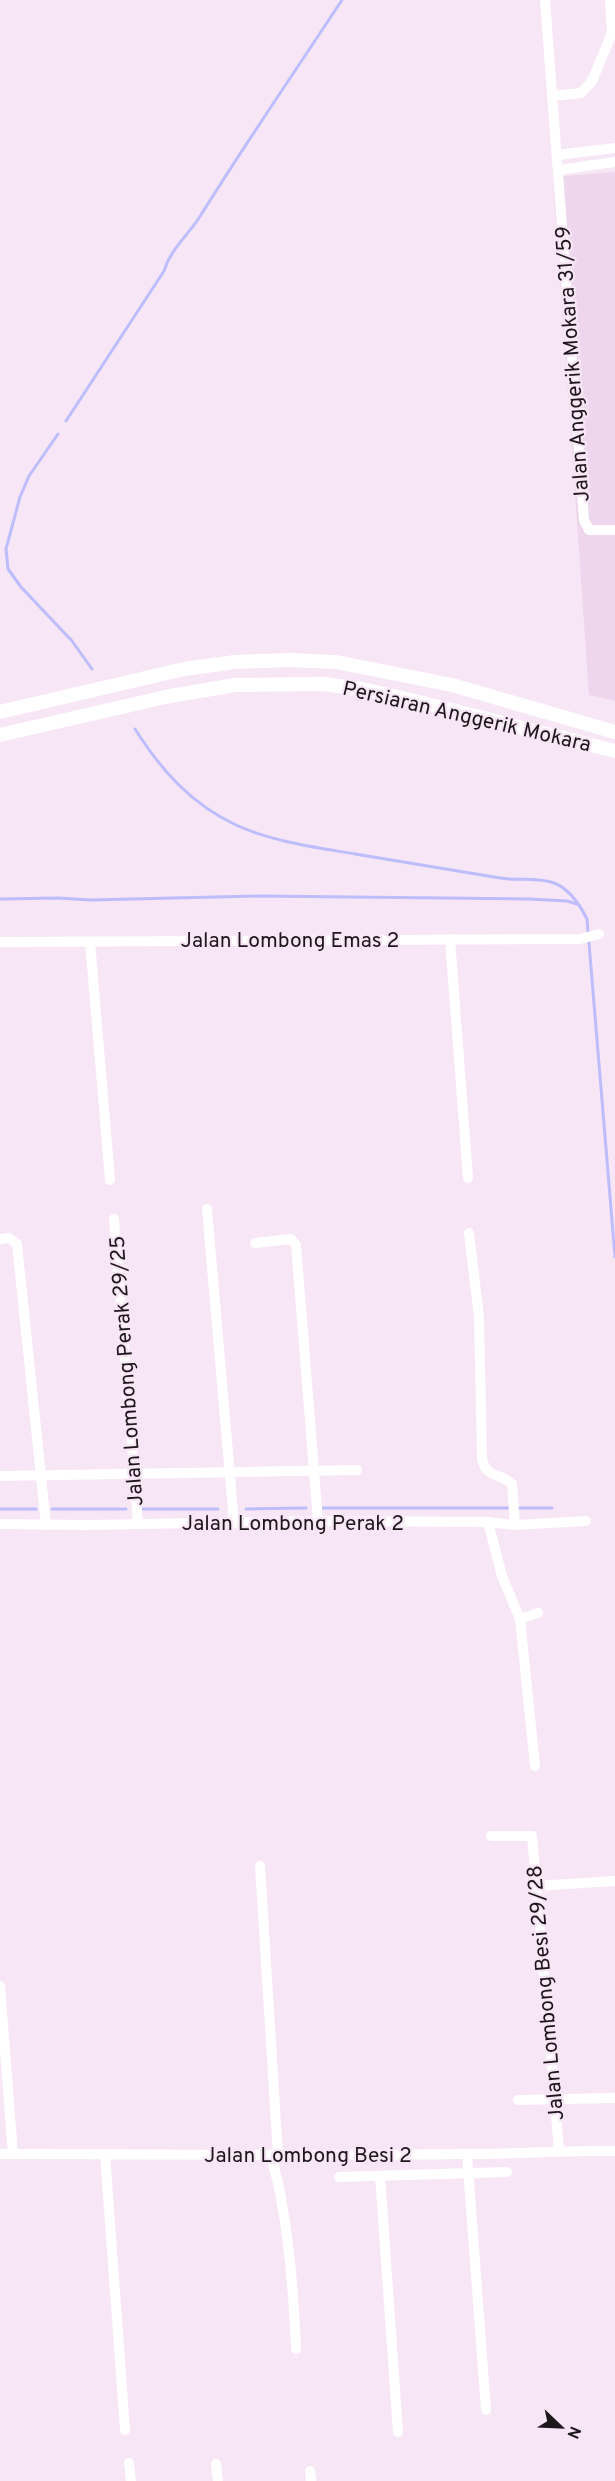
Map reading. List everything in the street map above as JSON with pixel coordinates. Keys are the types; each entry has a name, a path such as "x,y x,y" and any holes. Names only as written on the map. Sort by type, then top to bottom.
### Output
{"main road":[{"name":"Persiaran Anggerik Mokara","path":"0,712 184,669 235,662 290,660 336,662 452,686 615,732"},
{"name":"Persiaran Anggerik Mokara","path":"0,735 170,696 235,685 323,684 403,698 615,751"}],"street":[{"path":"545,0 558,170 615,162"},
{"path":"552,96 581,93 592,81 612,33 610,0"},
{"path":"557,155 615,148"},
{"name":"Jalan Anggerik Mokara 31/59","path":"558,170 584,520 588,530 615,530"},
{"name":"Jalan Lombong Emas 2","path":"0,942 580,939 599,934"},
{"path":"450,939 468,1178"},
{"path":"90,942 110,1180"},
{"path":"207,1209 234,1523"},
{"name":"Jalan Lombong Perak 29/25","path":"114,1219 138,1524"},
{"path":"469,1233 478,1317 483,1466 494,1476 507,1479 512,1484 514,1520"},
{"path":"0,1239 9,1238 17,1244 46,1525"},
{"path":"255,1243 291,1239 296,1245 318,1521"},
{"path":"0,1476 357,1470"},
{"name":"Jalan Lombong Perak 2","path":"0,1524 586,1521"},
{"path":"488,1522 502,1575 520,1619 535,1766"},
{"path":"520,1619 538,1613"},
{"name":"Jalan Lombong Besi 29/28","path":"491,1836 532,1836 559,2150"},
{"path":"260,1866 274,2156 293,2283 296,2349"},
{"path":"536,1886 615,1881"},
{"path":"0,1986 12,2154"},
{"path":"518,2100 615,2098"},
{"name":"Jalan Lombong Besi 2","path":"0,2154 274,2156 466,2154 559,2150 615,2151"},
{"path":"105,2154 125,2430"},
{"path":"466,2154 486,2410"},
{"path":"339,2177 507,2172"},
{"path":"380,2176 398,2432"},
{"path":"129,2463 131,2481"},
{"path":"216,2464 218,2481"}],"shaded area":[{"path":"615,172 615,701 589,695 553,177"}],"waterway":[{"path":"66,421 164,271 175,249 199,218 342,0"},
{"path":"58,434 29,476 20,497 6,549 8,569 21,587 72,641 92,669"},
{"path":"135,729 155,758 191,796 220,817 250,831 279,840 325,849 500,878 548,881 565,889 574,898 587,919 615,1257"},
{"path":"0,899 91,900 260,896 529,899 567,901 577,904"},
{"path":"246,1509 306,1508"},
{"path":"322,1508 511,1508"},
{"path":"518,1508 552,1508"},
{"path":"0,1509 36,1509"},
{"path":"52,1509 126,1509"},
{"path":"142,1509 218,1509"}]}
